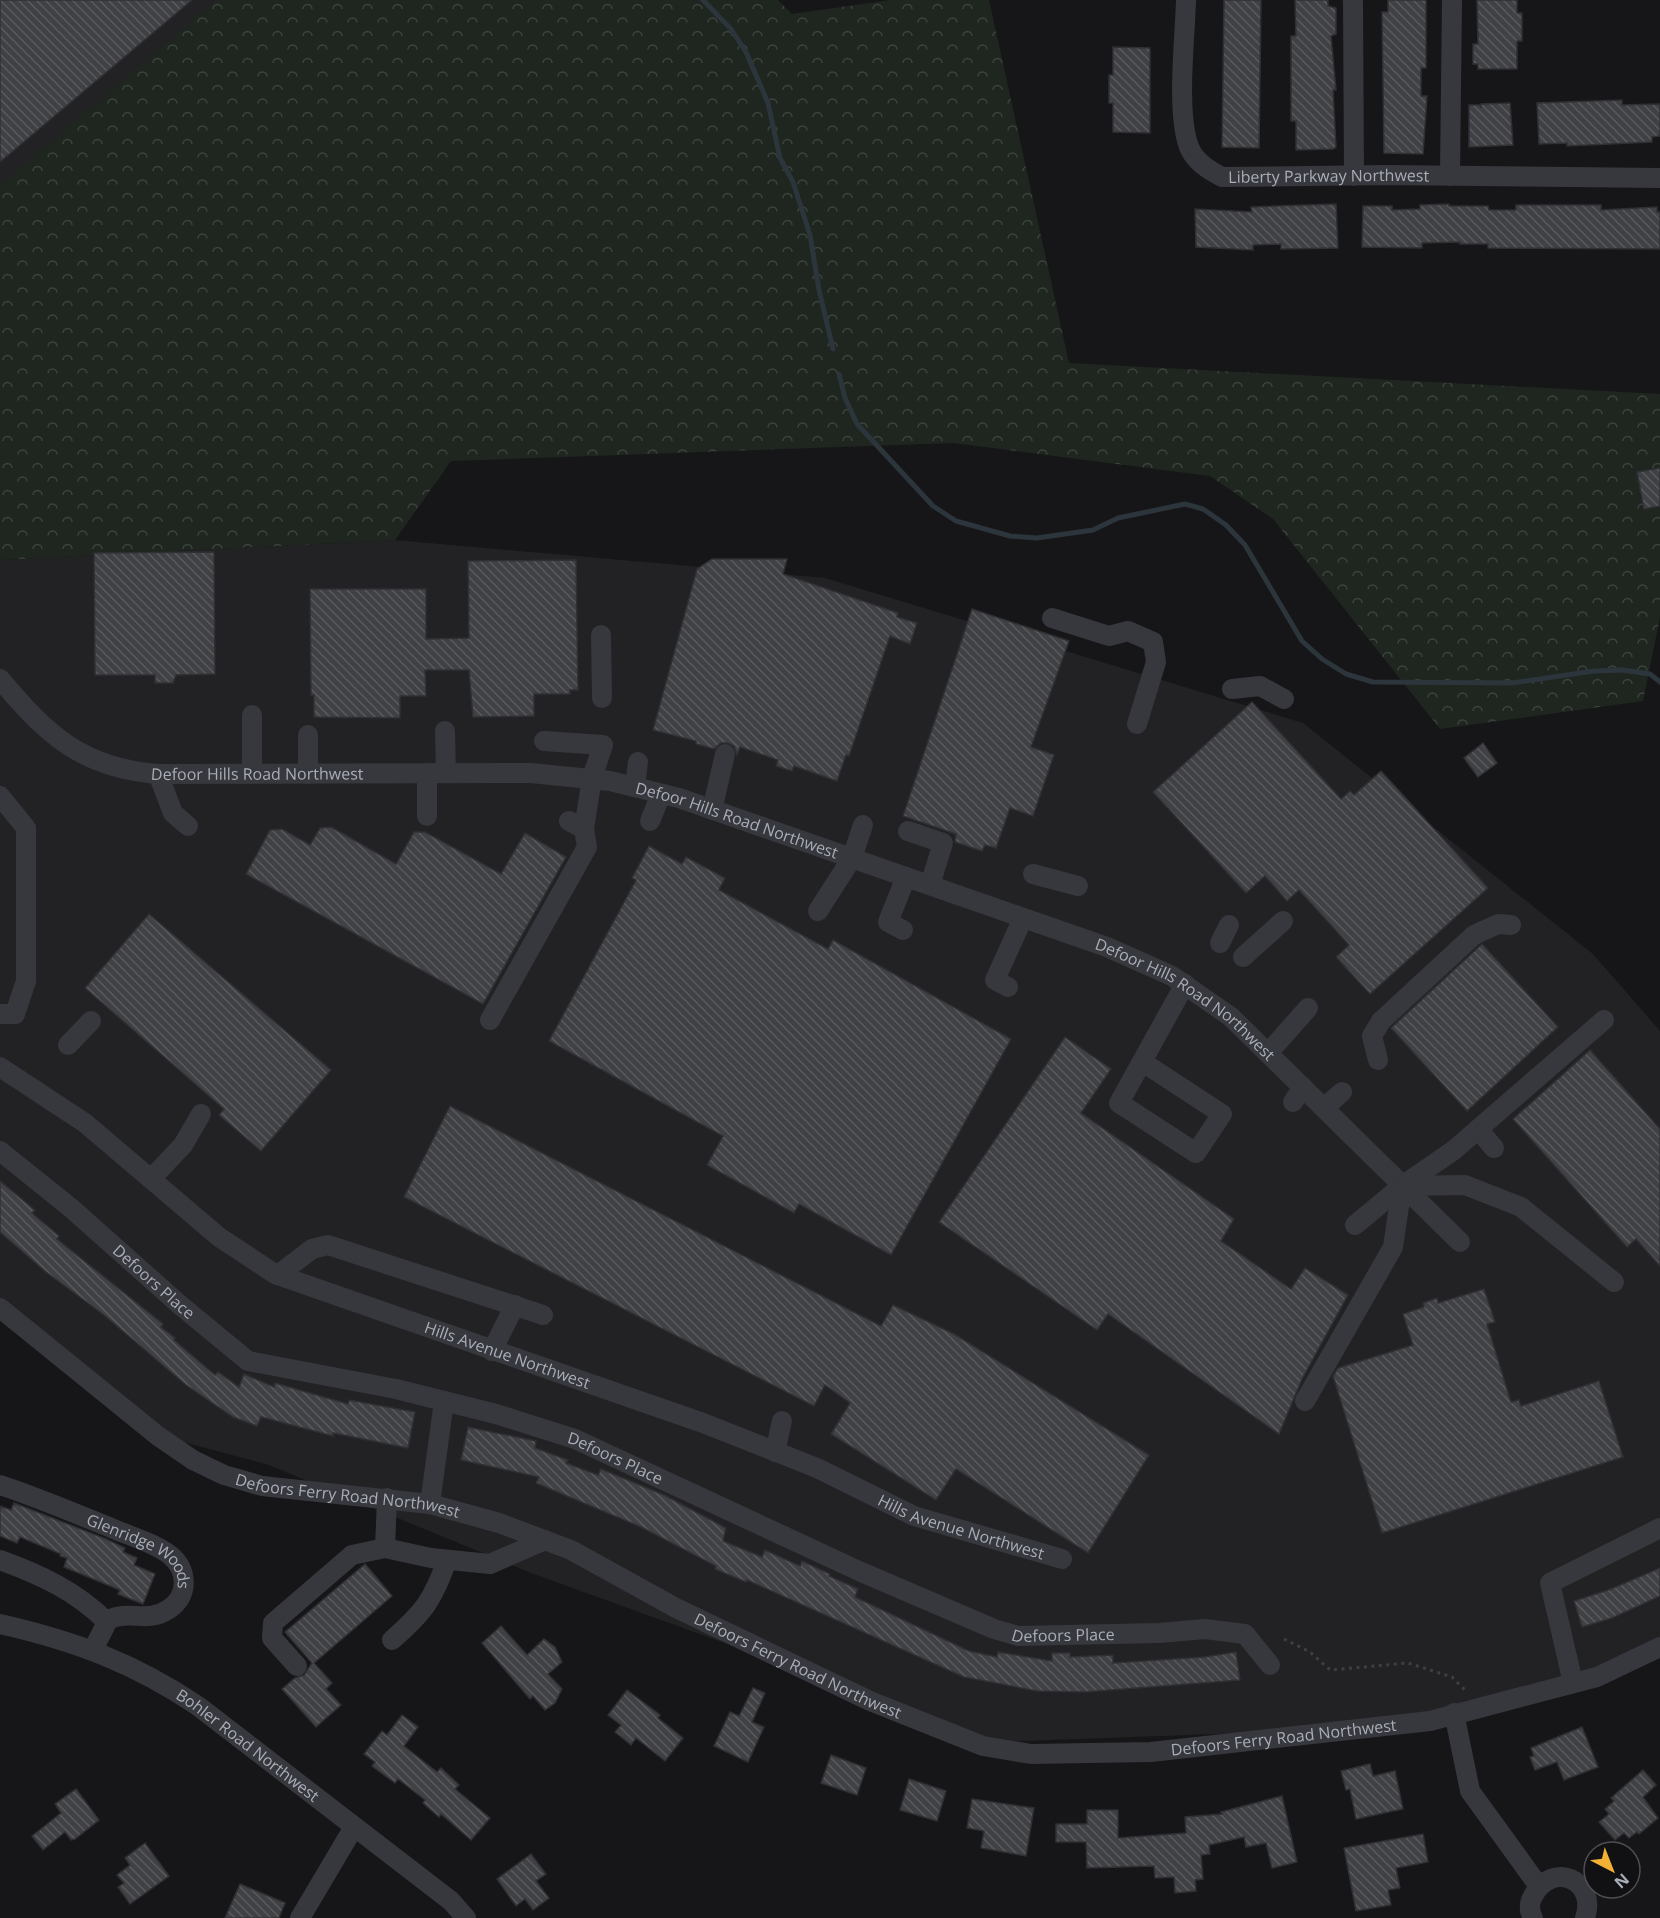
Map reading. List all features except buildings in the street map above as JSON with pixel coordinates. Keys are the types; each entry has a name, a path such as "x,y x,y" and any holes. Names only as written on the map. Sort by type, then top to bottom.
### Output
{"street":[{"name":"Liberty Parkway Northwest","path":"1186,0 1183,122 1190,148 1201,165 1222,177 1660,178"},
{"path":"1353,0 1354,176"},
{"name":"Liberty Parkway Northwest","path":"1450,176 1452,0"},
{"path":"1052,618 1109,636 1128,631 1153,642 1156,662 1137,724"},
{"path":"601,635 602,698"},
{"name":"Defoor Hills Road Northwest","path":"0,679 48,732 78,753 113,768 158,774 531,773 592,778 635,787 712,810 1141,960 1185,984 1231,1017 1269,1052 1298,1094 1324,1108 1460,1242"},
{"path":"1232,689 1260,686 1284,699"},
{"path":"252,715 252,774"},
{"path":"427,816 445,731"},
{"path":"308,735 308,774"},
{"path":"490,1020 587,847 577,825 603,745 544,741"},
{"path":"712,810 725,754"},
{"path":"635,787 638,762"},
{"path":"158,774 173,813 188,826"},
{"path":"650,821 661,794"},
{"path":"0,796 26,828 26,981 15,1014 0,1014"},
{"path":"818,911 852,858 864,825"},
{"path":"908,831 944,843 930,885"},
{"path":"1033,874 1078,886"},
{"path":"903,930 888,922 906,877"},
{"path":"1008,987 995,980 1023,918"},
{"path":"1243,957 1284,921"},
{"path":"1378,1060 1371,1036 1381,1021 1474,935 1498,924 1511,925"},
{"path":"1220,943 1229,925"},
{"path":"1144,1063 1222,1114 1196,1153 1119,1103 1144,1063 1185,984"},
{"path":"1269,1052 1308,1008"},
{"path":"1355,1226 1402,1186 1454,1150 1604,1020"},
{"path":"68,1045 91,1021"},
{"name":"Hills Avenue Northwest","path":"0,1067 85,1123 219,1237 278,1275 703,1423 817,1468 914,1515 1062,1559"},
{"path":"1324,1108 1342,1092"},
{"path":"151,1179 183,1145 201,1114"},
{"path":"1478,1130 1494,1148"},
{"name":"Defoors Place","path":"0,1151 71,1208 180,1305 248,1360 444,1401 496,1414 575,1439 859,1571 994,1629 1018,1636 1215,1630 1245,1634 1270,1665"},
{"path":"1402,1186 1465,1185 1521,1207 1614,1282"},
{"path":"1305,1401 1393,1247 1402,1186"},
{"path":"278,1275 312,1249 328,1245 543,1315"},
{"path":"492,1351 515,1305"},
{"name":"Defoors Ferry Road Northwest","path":"0,1308 158,1436 193,1460 224,1474 262,1486 430,1504 499,1523 571,1550 676,1608 870,1701 982,1746 1031,1754 1151,1752 1430,1721 1597,1677 1660,1647"},
{"path":"430,1504 444,1401"},
{"path":"775,1452 782,1421"},
{"name":"Glenridge Woods","path":"0,1485 42,1499 153,1545 178,1564 185,1577 184,1588 178,1601 169,1609 152,1618 124,1615 117,1616 107,1623"},
{"path":"385,1548 387,1498"},
{"path":"1573,1683 1550,1583 1660,1528"},
{"path":"297,1666 272,1638 273,1623 352,1555 385,1548 447,1560 489,1564 545,1540"},
{"path":"0,1560 35,1573 77,1595 107,1623 93,1650"},
{"path":"392,1640 422,1613 436,1591 447,1560"},
{"name":"Bohler Road Northwest","path":"0,1624 46,1634 93,1650 131,1666 198,1706 451,1901 466,1918"},
{"path":"1454,1713 1470,1791 1538,1885"},
{"path":"300,1918 354,1827"},
{"path":"1533,1918 1530,1900 1538,1885 1558,1877 1576,1882 1588,1900 1585,1918"}],"path":[{"path":"1284,1639 1310,1652 1330,1670 1384,1663 1408,1664 1452,1677 1459,1687 1485,1705"}],"shaded area":[{"path":"0,0 225,0 0,205"},
{"path":"395,540 825,578 1303,723 1593,954 1660,1031 1660,1650 1485,1705 1301,1731 998,1742 531,1573 269,1465 150,1433 0,1312 0,560"}],"green space":[{"path":"217,0 778,0 792,14 891,0 989,0 1069,363 1660,394 1660,617 1643,701 1440,729 1273,519 1210,476 953,443 451,461 395,540 0,560 0,185"}],"waterway":[{"path":"703,0 731,29 746,52 768,103 780,158 793,182 810,235 819,290 833,349"},
{"path":"839,374 845,398 857,424 933,506 956,521 1010,536 1037,538 1093,530 1118,518 1185,504 1203,509 1226,525 1245,545 1302,641 1322,659 1346,674 1373,682 1512,683 1594,671 1622,670 1650,674 1660,682"}]}
